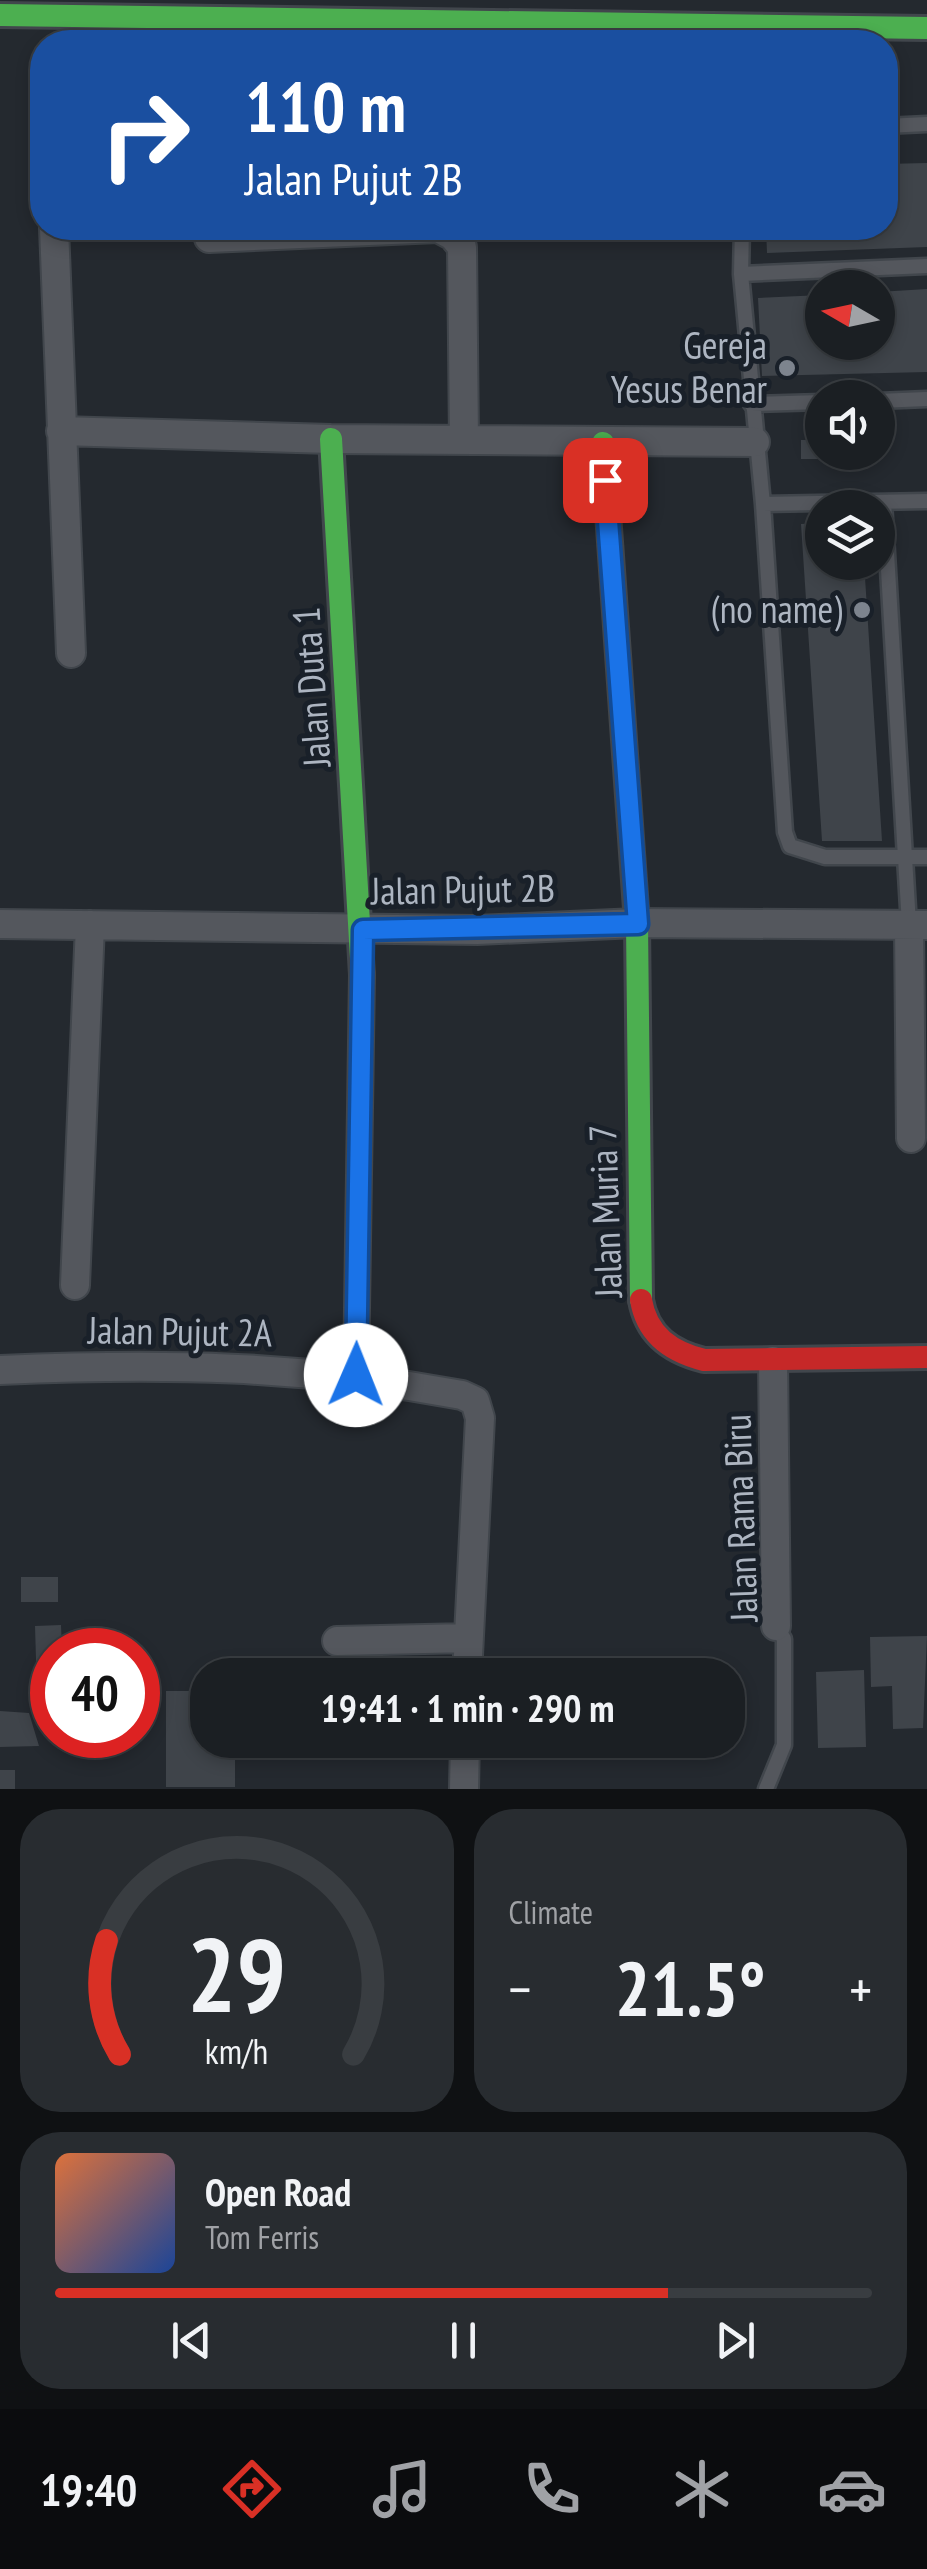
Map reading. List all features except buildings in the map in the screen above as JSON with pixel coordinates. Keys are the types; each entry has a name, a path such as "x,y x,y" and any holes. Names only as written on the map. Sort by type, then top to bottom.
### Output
{"street":[{"path":"0,15 46,19 323,8 608,12 802,30"},
{"path":"898,32 927,28"},
{"path":"54,240 71,652"},
{"path":"456,240 462,247 464,440"},
{"path":"61,430 331,439 755,442"},
{"name":"Jalan Duta 1","path":"331,439 363,930 356,1375"},
{"name":"Jalan Muria 7","path":"603,443 638,924 637,1246 643,1310 656,1336 677,1354 704,1360 927,1357"},
{"name":"Jalan Pujut 2B","path":"0,924 363,930 638,924 918,925"},
{"path":"75,1285 90,925"},
{"path":"910,1138 918,925"},
{"name":"Jalan Rama Biru","path":"774,1361 776,1626"},
{"name":"Jalan Pujut 2A","path":"0,1370 172,1365 356,1375 462,1394 475,1401 480,1418 468,1638"},
{"path":"337,1640 468,1638 467,1658"},
{"path":"464,1789 465,1758"}],"lane":[{"path":"898,125 927,124"},
{"path":"742,240 750,404 763,504 784,832 790,846 808,855 927,858"},
{"path":"741,274 927,266"},
{"path":"895,400 927,399"},
{"path":"750,404 805,402"},
{"path":"895,502 927,501"},
{"path":"763,504 805,503"},
{"path":"888,580 904,858 918,925"},
{"name":"Jalan Rama Biru","path":"766,1789 784,1745 784,1639 776,1626"}],"traffic: fast":[{"path":"0,15 927,28"},
{"path":"331,439 362,975"},
{"path":"603,443 637,923 641,1300"}],"traffic: slow":[{"path":"356,1375 362,975"}],"traffic: jam":[{"path":"641,1300 655,1333 672,1347 704,1360 927,1357"}],"place":[{"name":"Gereja Yesus Benar","path":"787,368"},
{"name":"(no name)","path":"862,610"}],"route":[{"path":"356,1375 363,930 638,924 605,480"}]}
